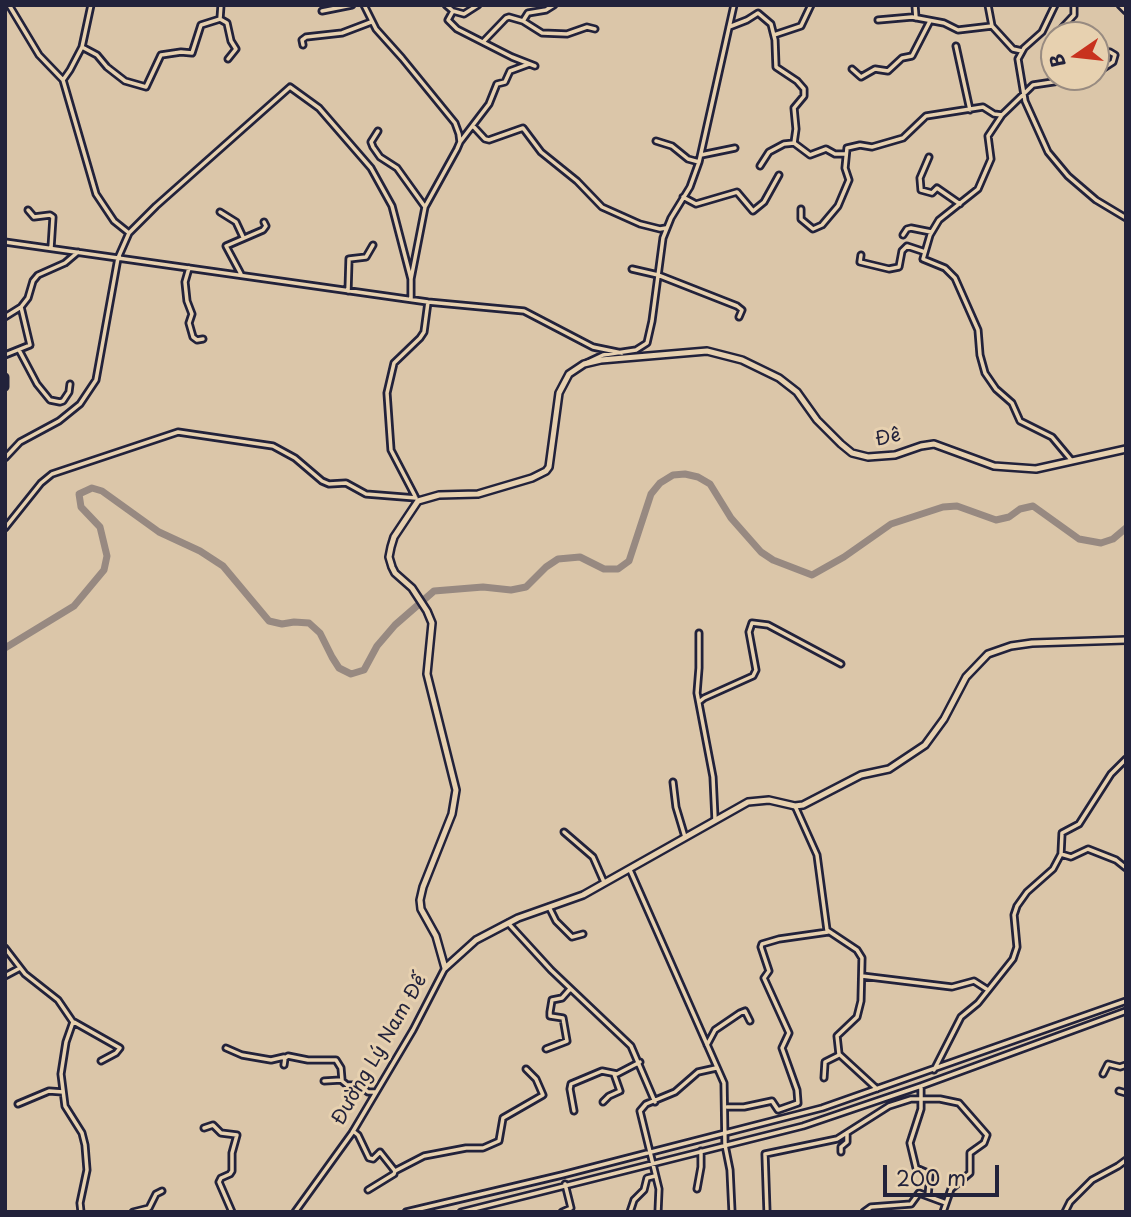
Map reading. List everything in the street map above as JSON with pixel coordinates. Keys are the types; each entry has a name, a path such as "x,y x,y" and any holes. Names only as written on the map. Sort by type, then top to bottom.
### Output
{"main road":[{"name":"Đê","path":"584,364 647,355 707,351 742,360 779,377 797,392 817,420 841,444 852,453 868,457 895,455 934,444 994,466 1036,469 1126,449"},
{"path":"417,499 439,495 478,494 543,473 549,467 561,387 569,373 584,364"},
{"name":"Đường Lý Nam Đế","path":"417,499 394,537 390,557 396,573 414,590 433,627 427,674 456,790 452,814 422,887 420,900 424,915 436,936 445,968"},
{"path":"445,968 472,943 508,923 583,895 748,802 769,800 795,806 810,803 861,775 889,769 925,745 944,719 966,677 988,654 1032,642 1126,640"}],"street":[{"path":"9,5 39,55 62,80 96,194 114,221 130,233"},
{"path":"62,80 82,47 91,5"},
{"path":"220,19 221,5"},
{"path":"322,11 352,5"},
{"path":"364,5 371,22 455,123 460,142"},
{"path":"446,5 453,11 464,14 478,5"},
{"path":"523,20 528,13 545,10 554,5"},
{"path":"584,364 592,358 641,349 647,343 666,228 694,177 699,162 734,5"},
{"path":"774,35 801,26 811,5"},
{"path":"915,5 916,18"},
{"path":"988,5 992,26 1012,48 1022,51"},
{"path":"1055,5 1042,32 1022,51 1018,64 1024,96 1051,156 1071,179 1126,218"},
{"path":"1068,21 1074,15 1074,5"},
{"path":"1121,5 1126,11"},
{"path":"453,11 449,18 450,23 535,66"},
{"path":"729,27 760,13 769,20 774,35 776,67 804,89 804,96 794,108 794,143"},
{"path":"483,42 506,18 523,20 542,33 567,34 587,27 595,29"},
{"path":"878,20 916,18 944,23 958,30 992,26"},
{"path":"82,47 97,55 125,81 146,87 159,57 177,52 191,53 203,23 220,19 228,23 230,40 236,49 228,59"},
{"path":"303,45 302,40 306,37 342,33 371,22"},
{"path":"852,69 861,76 875,69 888,71 902,58 912,56 930,22"},
{"path":"956,46 970,110"},
{"path":"411,299 411,279 425,207 460,142 489,104 497,84 505,82 510,71 529,64"},
{"path":"1040,84 1033,85 1002,115 988,136 991,154 989,164 975,193 939,220 931,232 923,259 945,268 955,278 978,330 985,373 996,389 1012,403 1020,421 1052,437 1072,461"},
{"path":"5,458 20,442 59,421 80,404 96,380 118,258 130,233 156,206 290,87 318,108 371,168 392,206 411,279"},
{"path":"801,209 801,219 813,229 821,225 838,206 849,177 845,168 845,154 849,148 860,145 872,147 903,138 923,117 983,107 1002,115"},
{"path":"473,126 489,140 523,128 541,152 578,181 602,207 640,224 657,229 666,228"},
{"path":"378,131 372,141 373,147 380,157 397,168 425,207"},
{"path":"656,141 672,146 688,159 699,162"},
{"path":"760,166 769,152 784,144 794,143 810,155 826,149 835,154 845,154"},
{"path":"701,155 735,148"},
{"path":"929,157 920,178 921,190 932,193 937,188 961,204"},
{"path":"683,197 696,204 737,192 753,211 764,202 779,175"},
{"path":"28,210 34,217 53,217 51,248"},
{"path":"220,212 236,222 243,237"},
{"path":"241,274 226,246 263,230 266,226 264,222"},
{"path":"903,235 911,228 931,232"},
{"path":"5,242 428,302 524,311 593,347 622,353"},
{"path":"348,291 349,259 366,257 373,245"},
{"path":"861,255 860,262 890,270 899,267 902,251 907,246 925,252"},
{"path":"5,317 21,307 38,275 65,262 78,252"},
{"path":"189,268 185,282 187,301 192,314 189,323 194,337 197,340 203,339"},
{"path":"632,269 658,275 740,308 742,312 739,317"},
{"path":"417,499 391,450 387,393 394,363 424,332 428,302"},
{"path":"5,355 28,347 30,343 21,307"},
{"path":"592,358 593,347"},
{"path":"19,350 37,384 50,400 63,401 69,392 70,384"},
{"path":"5,377 5,387"},
{"path":"5,528 41,483 52,474 178,432 273,446 295,458 329,484 346,483 366,494 417,499"},
{"path":"699,702 753,676 756,670 749,632 752,623 768,625 841,664"},
{"path":"699,633 697,693 713,777 715,819"},
{"path":"934,1070 961,1017 978,1003 1016,954 1014,915 1017,906 1053,869 1061,855 1062,833 1079,824 1111,774 1126,759"},
{"path":"673,782 676,807 685,837"},
{"path":"795,806 812,841 820,866 828,932"},
{"path":"564,832 593,857 604,884"},
{"path":"1061,855 1071,857 1087,849 1116,860 1126,868"},
{"path":"630,870 724,1083 725,1145 730,1170 732,1212"},
{"path":"549,907 556,921 572,937 583,934"},
{"path":"508,923 536,955 629,1043 640,1062 655,1102"},
{"path":"726,1107 744,1107 772,1101 778,1110 798,1103 797,1090 782,1048 789,1033 764,978 769,971 761,947 762,944 779,939 828,932 862,958 858,1014 836,1038 840,1055 877,1089"},
{"path":"5,948 20,968 58,1000 73,1022 120,1048 100,1061"},
{"path":"5,976 20,968"},
{"name":"Đường Lý Nam Đế","path":"295,1212 353,1131 413,1030 445,968"},
{"path":"862,976 952,987 974,981 988,990"},
{"path":"546,1049 567,1041 563,1018 552,1016 550,1012 551,1000 564,997 571,988"},
{"path":"407,1212 725,1135 822,1108 1126,1001"},
{"path":"707,1045 715,1030 740,1013 745,1011 750,1021"},
{"path":"461,1212 803,1126 1126,1011"},
{"path":"73,1022 61,1069 66,1110 82,1133 85,1145 87,1170 80,1203 81,1212"},
{"path":"226,1048 243,1055 271,1060 286,1056 309,1060 336,1060 346,1085 360,1085 368,1092 376,1092"},
{"path":"824,1078 824,1062 840,1055"},
{"path":"284,1065 286,1056"},
{"path":"574,1111 571,1084 602,1071 614,1074 640,1062"},
{"path":"1103,1074 1109,1063 1121,1067 1126,1065"},
{"path":"657,1212 659,1189 640,1111 646,1104 675,1092 698,1072 717,1068"},
{"path":"368,1190 395,1171 424,1156 466,1148 483,1148 499,1141 503,1118 543,1095 536,1079 526,1069"},
{"path":"603,1102 620,1091 614,1074"},
{"path":"324,1081 342,1080"},
{"path":"921,1086 922,1099 910,1143 916,1168 930,1174 928,1196"},
{"path":"18,1104 49,1091 63,1092"},
{"path":"1119,1091 1126,1093"},
{"path":"767,1212 765,1154 847,1134 889,1105 911,1099 957,1102 987,1135 984,1143 970,1153 969,1177 952,1188 943,1212"},
{"path":"204,1128 213,1125 220,1133 237,1135 232,1153 232,1171 219,1182 232,1212"},
{"path":"353,1131 369,1158 373,1159 380,1152 395,1171"},
{"path":"841,1152 841,1147 847,1142 847,1134"},
{"path":"696,1189 701,1151"},
{"path":"1065,1212 1070,1202 1092,1180 1126,1160"},
{"path":"630,1212 634,1200 644,1190 647,1178 654,1176"},
{"path":"562,1212 571,1208 565,1184"},
{"path":"133,1212 149,1208 156,1194 162,1191"},
{"path":"864,1212 871,1207 911,1203 919,1192 946,1203"},
{"path":"480,1195 483,1206"},
{"path":"302,1201 303,1212"}],"waterway":[{"path":"5,648 74,606 104,570 107,556 100,527 81,507 79,494 92,488 102,491 159,532 200,551 223,566 269,621 282,624 309,623 320,633 339,668 351,674 364,670 377,646 395,625 434,591 483,587 511,590 526,587 558,559 580,557 604,569 618,569 629,561 651,494 660,483 673,475 698,477 710,484 731,518 761,552 773,560 812,575 844,557 891,524 943,507 957,506 996,520 1033,506 1079,539 1101,543 1113,539 1126,528"}]}
